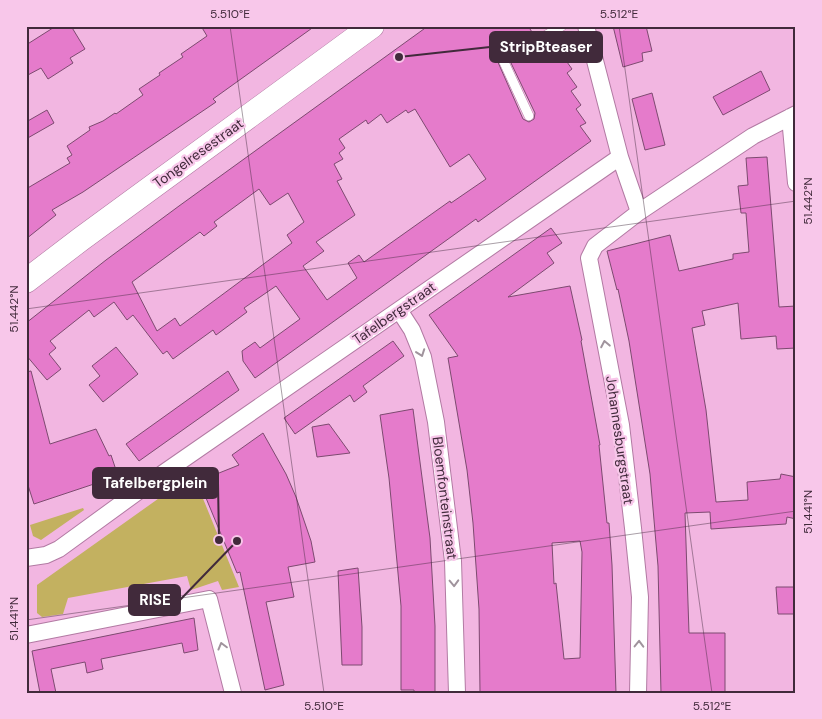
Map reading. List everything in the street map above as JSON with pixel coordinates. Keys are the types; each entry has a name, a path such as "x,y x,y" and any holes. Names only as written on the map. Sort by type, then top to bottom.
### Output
{"main road":[{"name":"Tongelresestraat","path":"26,281 372,26"}],"street":[{"path":"586,26 620,157 640,212 753,136 793,116 796,183"},
{"name":"Tafelbergstraat","path":"26,558 46,555 59,548 168,470 620,157"},
{"name":"Johannesburgstraat","path":"638,693 640,597 633,528 620,425 588,258 595,246 640,212"},
{"name":"Bloemfonteinstraat","path":"399,310 412,330 423,357 436,422 453,561 457,693"},
{"path":"26,635 209,599 233,693"}],"lane":[{"path":"529,116 503,60 562,26"}],"shaded area":[{"path":"193,474 239,587 222,590 218,581 191,590 187,576 68,598 63,614 42,617 37,613 37,585"},
{"path":"83,508 84,510 41,540 33,536 30,525"}],"building":[{"path":"56,26 71,26 85,49 70,58 73,63 48,79 41,68 26,76 26,45"},
{"path":"201,26 315,26 213,99 216,102 83,192 52,210 56,215 26,239 26,189 70,163 67,158 72,155 67,146 90,130 89,127 116,114 143,95 139,89 160,75 159,73 183,57 181,54 207,36"},
{"path":"428,26 528,26 534,35 500,55 497,60 523,119 529,122 534,119 535,113 511,63 557,37 568,51 562,55 572,69 567,73 577,87 571,91 581,105 576,109 586,123 580,126 591,141 478,222 476,219 255,378 243,361 242,351 255,342 260,348 300,319 276,286 244,308 247,312 216,335 213,330 173,359 167,351 163,354 133,315 127,320 114,302 94,317 89,310 50,341 56,348 49,354 61,369 47,380 26,355 26,323 179,206","holes":["415,109 450,167 469,154 486,179 451,203 450,201 364,262 359,255 348,263 357,278 327,300 303,266 324,251 316,242 355,215 337,181 342,179 334,164 343,159 339,153 345,148 339,139 366,120 368,124 381,114 387,123 406,110 408,113","259,189 270,205 288,193 304,222 287,235 292,243 180,326 175,318 157,331 132,282 200,232 204,236 217,226 214,222"]},
{"path":"613,26 646,26 652,51 642,53 643,61 623,67"},
{"path":"761,71 770,90 723,115 713,97"},
{"path":"652,93 665,145 645,150 632,99"},
{"path":"47,110 54,123 26,139 26,122"},
{"path":"767,157 779,307 796,306 796,348 777,349 776,336 741,339 738,303 702,311 705,325 692,328 706,410 716,502 748,500 747,482 780,479 781,474 796,477 796,519 787,517 786,524 711,529 710,512 685,513 689,633 725,633 725,693 661,693 658,566 650,474 629,341 618,289 607,251 670,235 679,271 733,259 733,254 749,252 746,213 741,213 738,186 748,185 746,158"},
{"path":"551,228 562,243 547,253 554,263 508,297 570,286 582,340 600,445 607,523 609,523 616,693 480,693 479,609 473,523 467,470 448,358 458,356 429,315","holes":["580,541 582,552 580,658 564,659 556,583 554,584 552,543"]},
{"path":"393,341 404,356 363,386 367,392 354,402 350,395 295,434 284,418"},
{"path":"116,347 138,374 103,402 89,385 100,376 92,366"},
{"path":"31,371 50,444 96,429 109,456 111,455 118,476 34,504 26,479 26,372"},
{"path":"228,371 239,390 139,461 126,444"},
{"path":"413,409 430,538 435,626 435,693 414,693 414,690 401,690 401,606 389,478 380,415"},
{"path":"329,424 350,453 317,457 312,427"},
{"path":"263,433 286,474 296,497 311,541 315,562 288,567 294,597 266,602 284,685 265,690 240,572 237,573 199,481 239,465 232,455"},
{"path":"358,568 362,627 362,665 342,665 338,571"},
{"path":"776,587 796,587 796,614 778,614"},
{"path":"194,618 198,650 184,653 182,643 101,659 103,669 87,673 85,662 51,669 56,693 40,693 32,651"}],"place":[{"name":"StripBteaser","path":"399,57"},
{"name":"Tafelbergplein","path":"219,540"},
{"name":"RISE","path":"237,541"}]}
